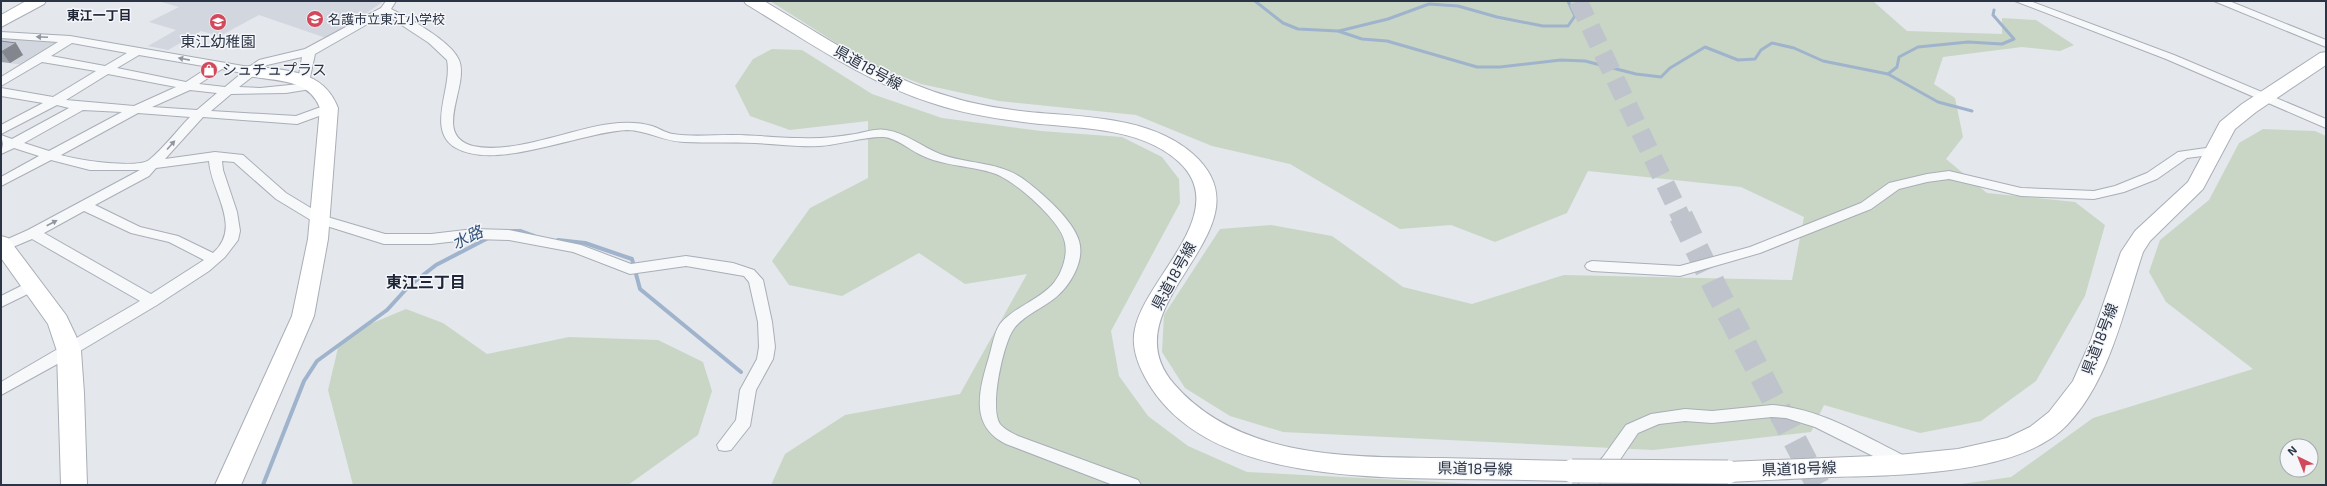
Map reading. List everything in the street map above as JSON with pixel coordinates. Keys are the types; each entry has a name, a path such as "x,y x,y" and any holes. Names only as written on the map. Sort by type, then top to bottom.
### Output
{"main road":[{"path":"1,22 38,1"},
{"name":"県道18号線","path":"752,1 879,77 940,100 1004,114 1100,126 1135,133 1176,150 1189,160 1200,174 1208,196 1205,218 1187,253 1158,298 1146,328 1146,346 1154,375 1176,402 1201,422 1251,445 1310,461 1580,478 1905,464 1951,460 1991,453 2034,436 2058,420 2092,365 2132,252 2142,236 2196,185 2227,126 2326,57"},
{"path":"228,485 303,316 310,290 319,219 329,108 324,93 308,83 250,71"},
{"path":"2,245 58,321 69,351 74,485"}],"street":[{"path":"2020,1 2170,57 2326,124"},
{"path":"2219,1 2326,44"},
{"path":"2,245 33,233 144,173 199,114 250,71 273,59 309,52 388,5 396,15 449,54 455,68 456,80 446,118 447,130 450,137 460,145 470,149 478,151 510,149 573,134 621,127 646,129 666,137 675,138 784,142 817,142 884,134 895,135 918,149 940,158 983,166 1014,178 1040,202 1068,232 1072,241 1072,251 1069,270 1057,288 1046,299 1018,317 1005,329 990,385 988,403 991,422 1002,435 1012,440 1132,485"},
{"path":"1,35 70,39 139,50 250,71"},
{"path":"1,82 70,39"},
{"path":"1,130 54,102 139,50"},
{"path":"41,58 186,87 225,92 271,91 308,83 309,52"},
{"path":"1,182 139,108 186,87 219,66"},
{"path":"1,92 82,106 139,108 199,114 297,120 329,108"},
{"path":"1,150 82,106"},
{"path":"1,139 65,161 90,166 131,167 219,156 238,158 281,196 319,219 384,240 431,239 474,234 509,235 576,248 630,269 686,261 733,268 749,273 756,280 765,322 767,347 765,359 748,390 744,422 725,445"},
{"path":"1592,266 1680,272 1755,250 1866,206 1894,186 1927,178 1948,175 2020,192 2094,195 2119,189 2152,176 2183,155 2213,151"},
{"path":"1,389 69,351 208,265 231,240 233,233 231,212 215,169 215,161 219,156"},
{"path":"85,206 136,230 173,239 213,259"},
{"path":"33,233 152,301"},
{"path":"1,302 31,286"},
{"path":"1580,478 1609,462 1620,444 1632,429 1656,418 1670,416 1712,417 1772,411 1786,412 1821,423 1905,464"}],"shaded area":[{"name":"名護市立東江小学校","path":"158,1 384,1 329,39 259,15 220,36 201,31 168,50 148,46 176,30 149,22 179,7"},
{"path":"1,38 61,42 23,65 1,62"}],"green space":[{"path":"770,1 1873,1 1907,31 2002,34 2002,18 2036,20 2074,45 2060,51 2022,47 1943,57 1934,84 1955,98 1963,137 1946,159 1987,193 2075,202 2105,225 2085,296 2036,381 1981,421 1920,433 1824,405 1811,432 1653,450 1283,432 1230,416 1185,388 1162,352 1164,315 1220,229 1271,225 1332,236 1403,287 1472,304 1564,275 1792,280 1804,217 1741,187 1588,171 1567,213 1495,242 1451,225 1400,229 1290,164 1212,146 1136,115 999,101 921,84 868,63"},
{"path":"772,49 802,50 872,94 942,118 1041,131 1122,137 1162,157 1179,179 1180,203 1111,331 1119,376 1148,416 1188,446 1247,472 1496,485 771,485 785,454 845,415 960,394 1027,274 965,284 919,253 842,296 789,285 772,261 810,208 868,178 868,121 790,130 750,116 735,86 753,59"},
{"path":"2263,129 2315,131 2326,136 2326,485 1954,485 2011,477 2093,418 2253,369 2166,302 2149,272 2160,240 2209,200 2239,143"},
{"path":"406,309 443,323 487,354 569,337 658,340 703,362 712,391 698,435 628,485 353,485 328,390 338,348 363,327"}],"building":[{"path":"1,41 16,43 1,52"}],"waterway":[{"path":"1255,1 1283,23 1298,29 1338,31 1362,39 1387,41 1477,67 1500,67 1561,60 1585,61 1636,74 1661,77 1670,68 1705,47 1738,60 1755,59 1761,50 1772,43 1794,48 1823,61 1888,74"},
{"path":"1339,31 1388,19 1429,4 1458,6 1497,17 1543,26 1568,26 1575,16 1568,1"},
{"path":"1888,74 1897,67 1899,57 1918,47 1968,42 2002,44 2014,39 1993,15 1994,10"},
{"path":"1888,74 1938,102 1972,111"},
{"name":"水路","path":"511,231 520,231 534,236"},
{"name":"水路","path":"263,485 304,381 317,361 387,310 409,286 436,265 490,237"},
{"name":"水路","path":"558,240 585,243 632,259 640,289 741,372"}],"tunnel":[{"path":"1578,1 1681,217"},
{"path":"1681,216 1716,289 1818,485"}],"place":[{"name":"名護市立東江小学校","path":"315,19"},
{"name":"東江幼稚園","path":"218,22"},
{"name":"シュチュプラス","path":"209,70"}],"district":[{"name":"東江一丁目","path":"99,15"},
{"name":"東江三丁目","path":"426,282"}]}
